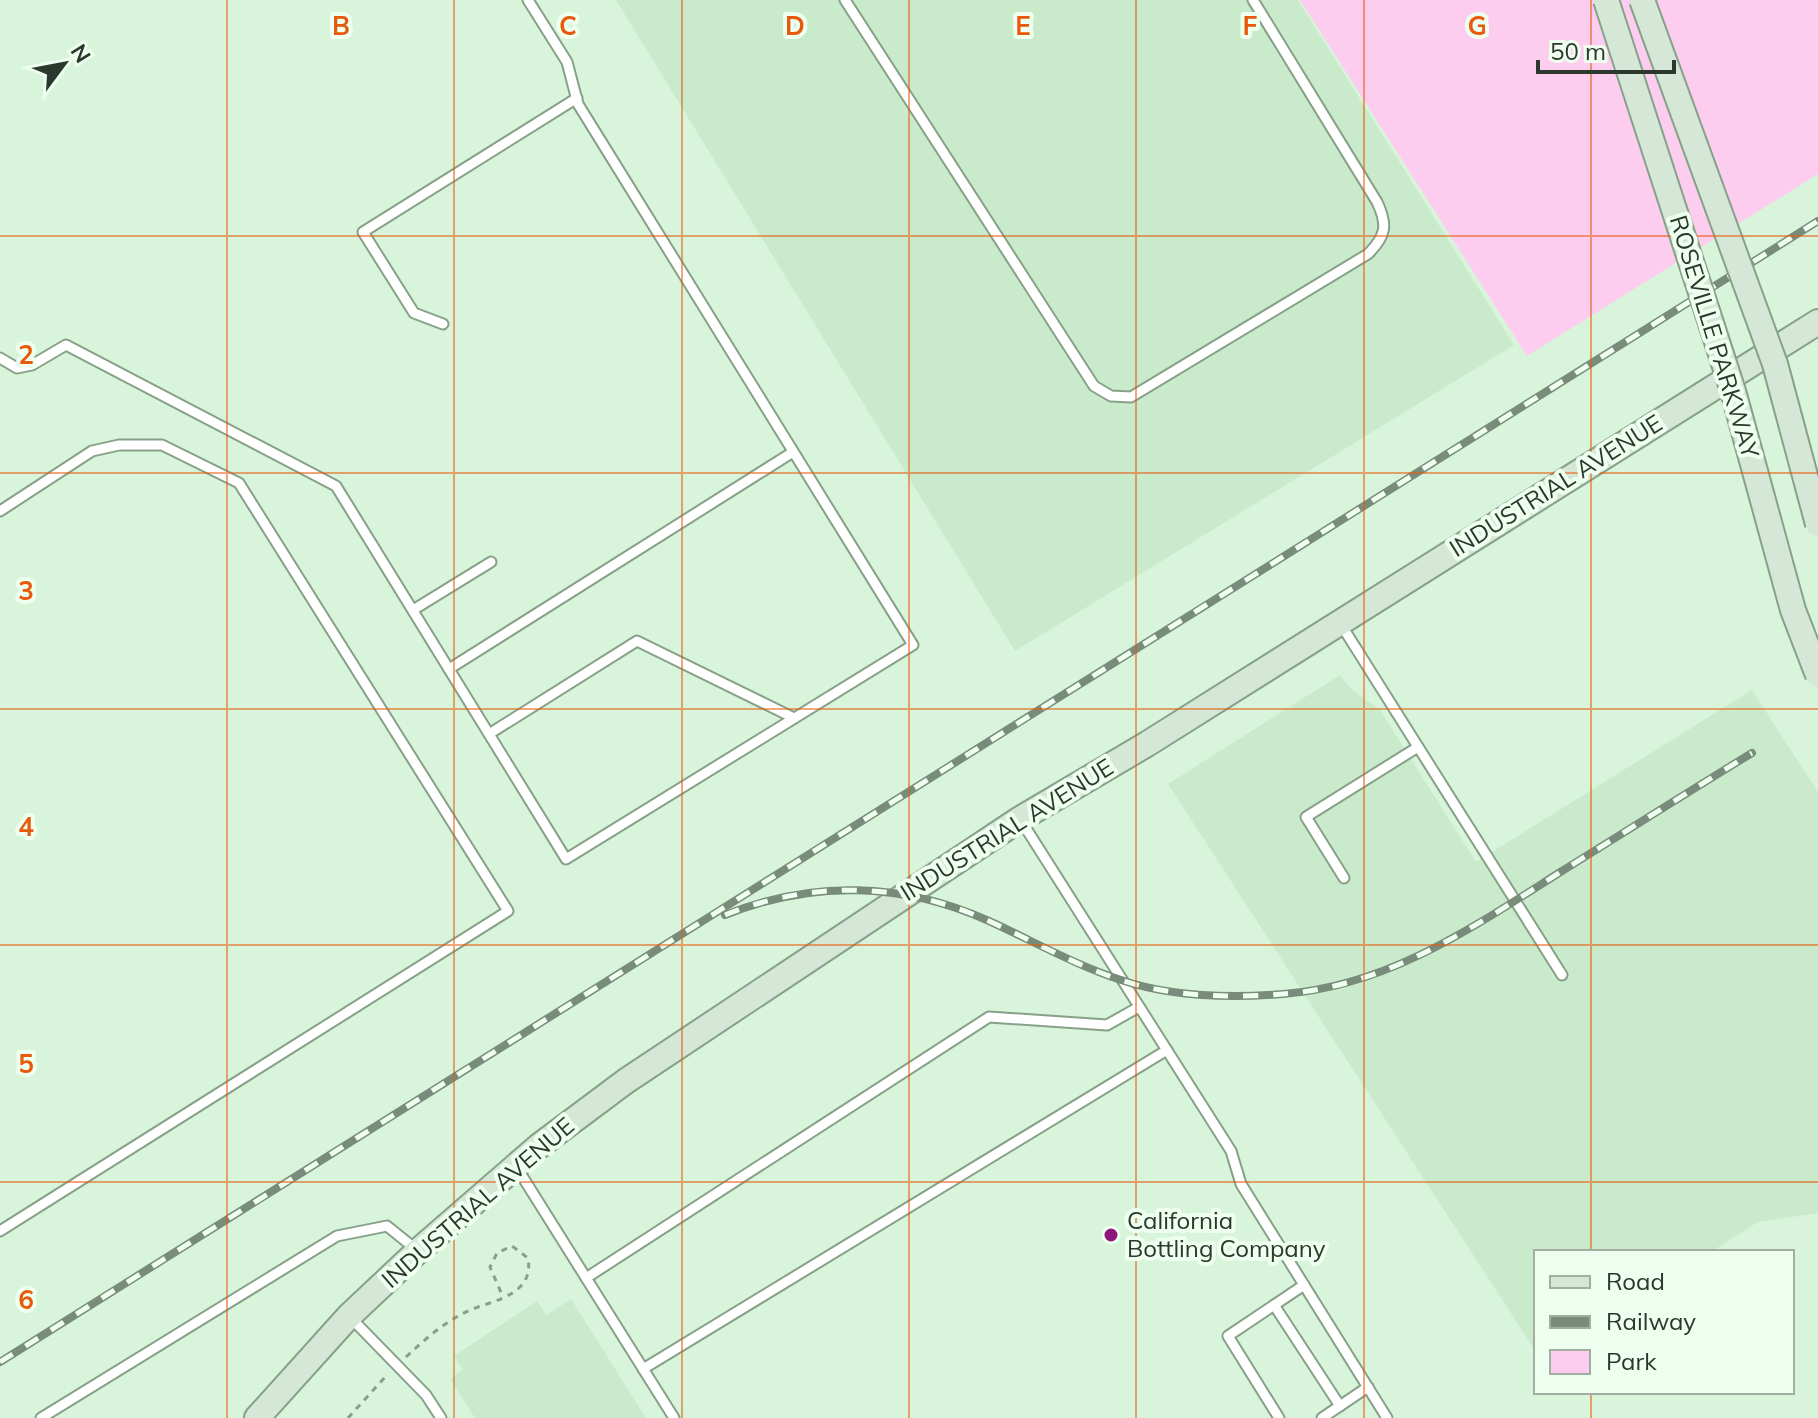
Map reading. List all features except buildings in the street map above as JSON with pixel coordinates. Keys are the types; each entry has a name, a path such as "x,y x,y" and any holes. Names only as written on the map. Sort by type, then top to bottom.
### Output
{"street":[{"name":"ROSEVILLE PARKWAY","path":"1606,0 1733,391 1793,610 1818,675"},
{"name":"ROSEVILLE PARKWAY","path":"1642,0 1775,364 1818,524"},
{"name":"INDUSTRIAL AVENUE","path":"257,1418 349,1316 418,1251 515,1166 638,1073 1020,819 1818,322"}],"lane":[{"path":"0,358 17,368 32,365 66,345 336,486 566,859 913,645 577,98 567,62 528,0"},
{"path":"845,0 1094,386 1111,396 1131,397 1368,254 1381,241 1386,222 1377,202 1253,0"},
{"path":"443,324 414,313 363,232 577,98"},
{"path":"0,511 92,451 119,445 162,445 239,483 508,911 0,1231"},
{"path":"449,669 793,452"},
{"path":"413,610 491,562"},
{"path":"1339,622 1562,975"},
{"path":"489,734 637,641 794,718"},
{"path":"1344,878 1306,817 1418,747"},
{"path":"1020,819 1231,1151 1241,1184 1387,1418"},
{"path":"586,1278 989,1017 1107,1025 1139,1007"},
{"path":"643,1369 1167,1050"},
{"path":"515,1166 674,1418"},
{"path":"41,1418 337,1236 387,1226 418,1251"},
{"path":"1279,1418 1228,1336 1304,1285"},
{"path":"1274,1305 1340,1406"},
{"path":"349,1316 426,1395 441,1418"},
{"path":"1322,1418 1368,1387"}],"path":[{"path":"348,1418 397,1365 434,1332 461,1314 503,1297 521,1286 529,1266 528,1258 512,1246 497,1253 490,1267 503,1297"}],"shaded area":[{"path":"616,0 1298,0 1514,345 1015,651"},
{"path":"1340,675 1351,689 1380,710 1476,862 1752,690 1818,792 1818,1213 1758,1222 1714,1250 1534,1250 1534,1349 1168,784"},
{"path":"571,1299 646,1418 475,1418 450,1379 463,1370 454,1356 537,1301 546,1315"}],"green space":[{"path":"1300,0 1818,0 1818,174 1527,356"}],"railway":[{"path":"0,1362 1818,221"},
{"path":"725,915 758,904 824,891 891,893 957,908 1087,967 1140,986 1222,996 1322,989 1395,966 1463,932 1752,753"}],"place":[{"name":"California Bottling Company","path":"1111,1235"}]}
